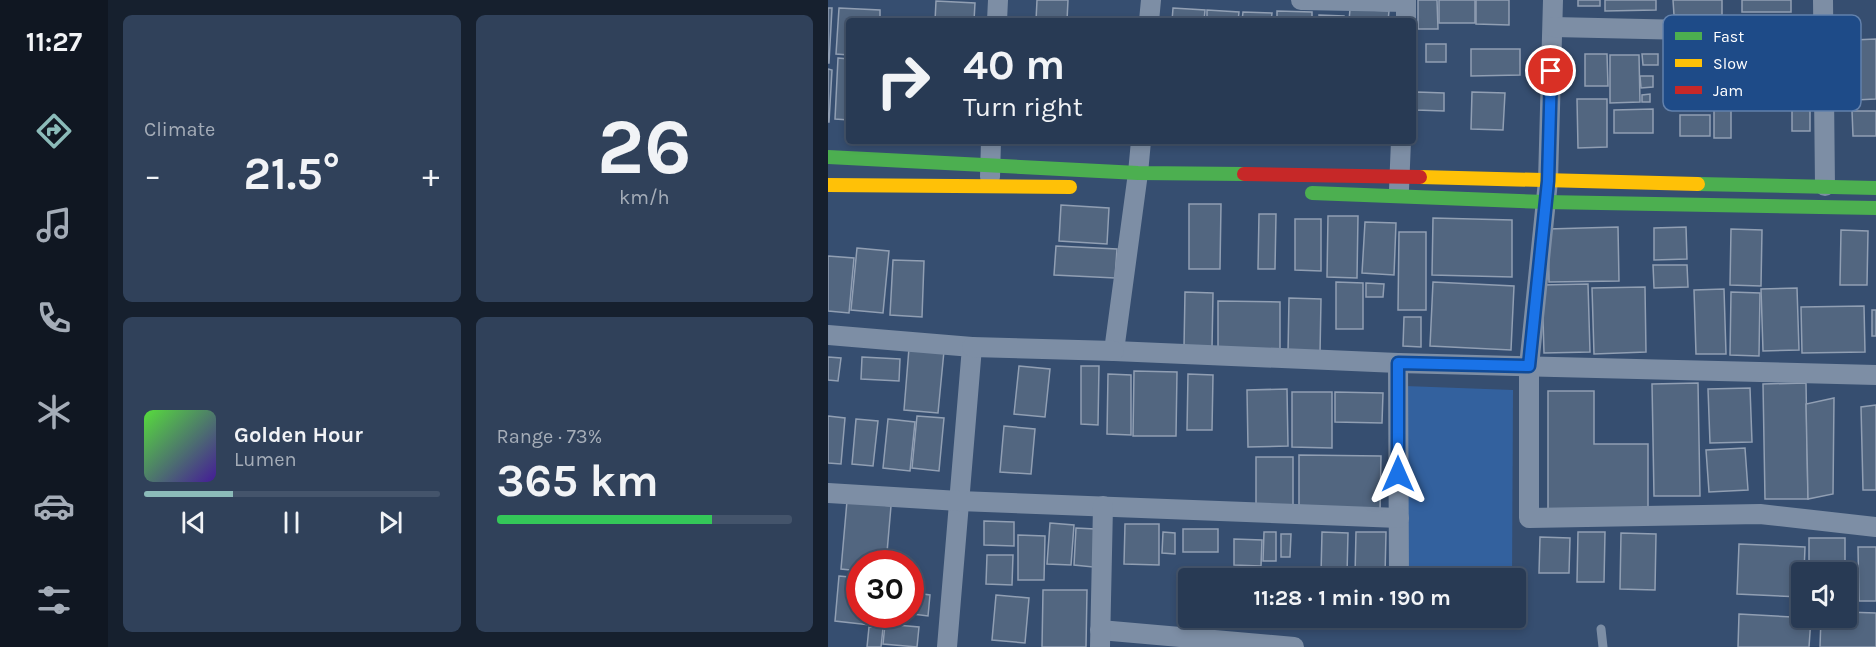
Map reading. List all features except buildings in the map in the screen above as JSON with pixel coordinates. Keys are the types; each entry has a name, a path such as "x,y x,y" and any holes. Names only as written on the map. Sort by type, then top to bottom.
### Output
{"street":[{"path":"997,18 998,0"},
{"path":"1149,18 1151,0"},
{"path":"1301,0 1406,8"},
{"path":"1553,0 1548,181 1529,366 1529,518 1760,514 1876,527"},
{"path":"1553,27 1663,29"},
{"path":"1825,111 1826,186"},
{"path":"989,185 991,144"},
{"path":"1114,351 1141,144"},
{"path":"1400,185 1401,144"},
{"path":"828,157 990,165 1136,185 1400,185 1548,181 1876,188"},
{"path":"828,185 989,185 1079,188"},
{"path":"1296,193 1400,185 1545,202 1876,208"},
{"path":"828,335 972,347 1398,363 1876,375"},
{"path":"947,647 972,347"},
{"path":"1398,363 1400,568"},
{"path":"828,492 959,501 1399,518"},
{"path":"1103,506 1100,638 1294,647"}],"lane":[{"path":"1601,629 1603,647"}],"shaded area":[{"path":"1405,386 1513,390 1512,568 1406,568"}],"traffic: fast":[{"path":"828,157 1138,173 1244,174"},
{"path":"1698,184 1876,188"},
{"path":"1312,193 1545,202 1876,208"}],"traffic: slow":[{"path":"1420,177 1698,184"},
{"path":"828,185 1070,187"}],"traffic: jam":[{"path":"1244,174 1420,177"}],"route":[{"path":"1398,474 1398,363 1529,366 1548,181 1551,71"}]}
